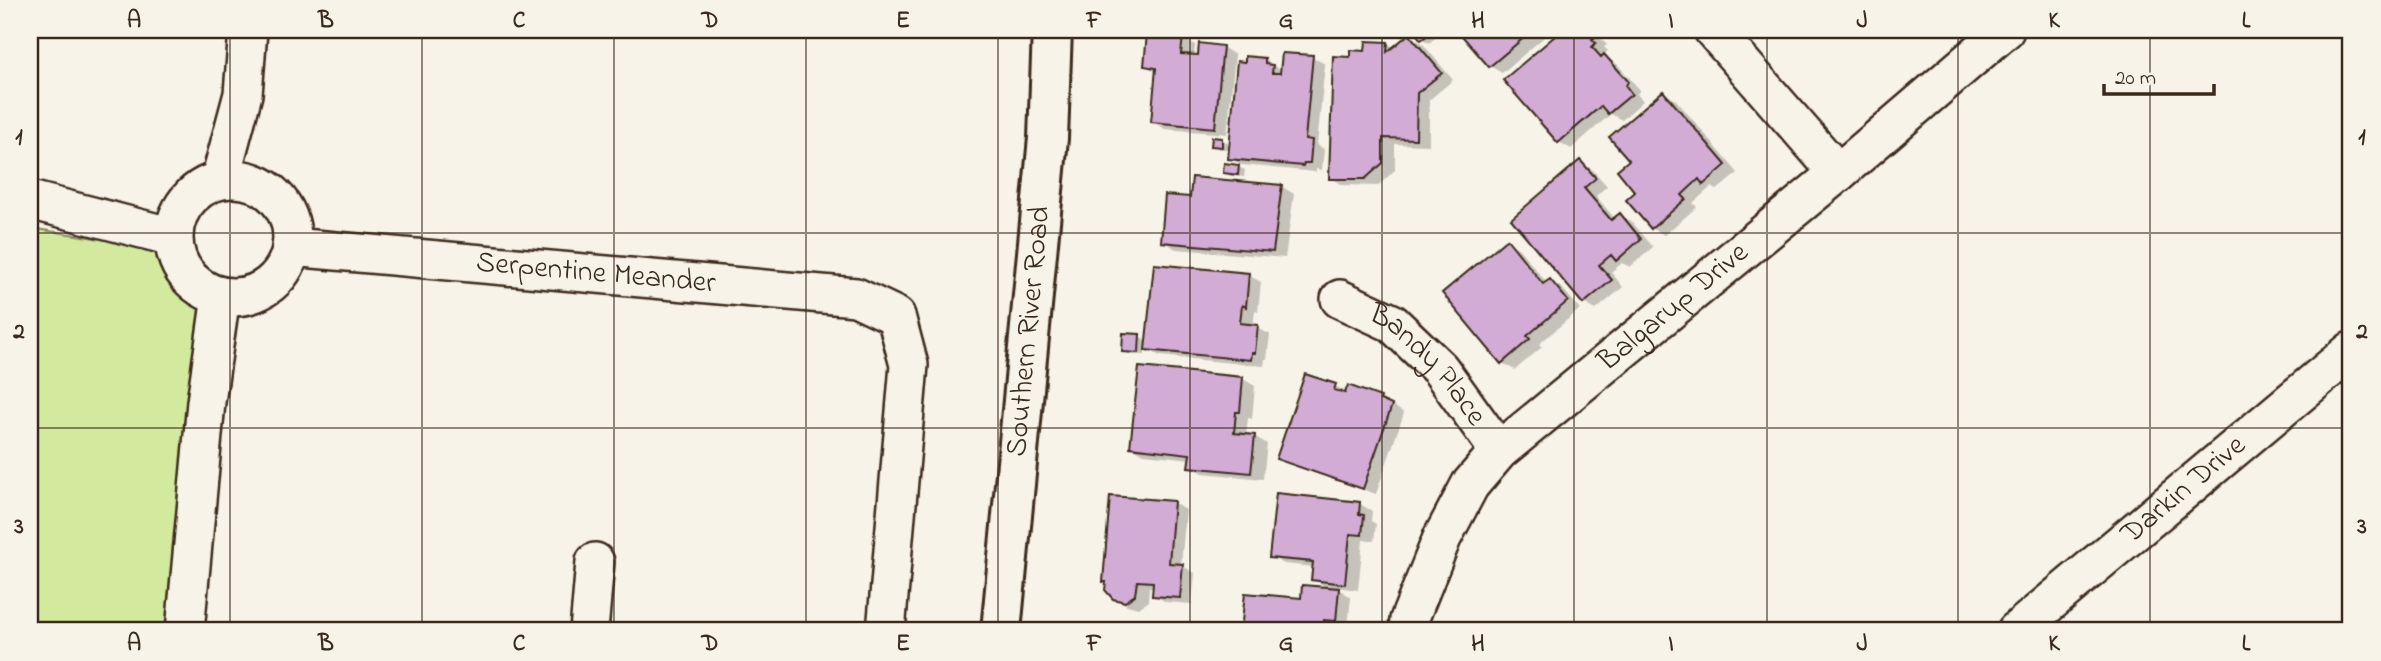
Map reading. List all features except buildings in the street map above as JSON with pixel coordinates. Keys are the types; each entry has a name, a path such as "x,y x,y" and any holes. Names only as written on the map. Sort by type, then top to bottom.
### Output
{"main road":[{"name":"Southern River Road","path":"1001,631 1048,138 1052,30"}],"street":[{"path":"220,180 243,94 248,30"},
{"path":"1713,30 1838,173"},
{"name":"Balgarup Drive","path":"1408,631 1409,620 1442,538 1470,485 1499,451 1838,173 2005,30"},
{"path":"220,180 248,180 266,189 281,203 288,215 292,236 291,247 282,270 269,285 241,296 221,296 200,288 185,274 176,257 173,237 178,215 189,197 201,188 220,180"},
{"path":"30,200 173,237"},
{"name":"Serpentine Meander","path":"291,247 856,298 896,316 909,365 886,631"},
{"path":"185,631 206,402 221,296"},
{"name":"Bandy Place","path":"1339,299 1392,323 1431,359 1499,451"},
{"name":"Darkin Drive","path":"2016,631 2351,351"},
{"path":"589,631 595,562"}],"green space":[{"path":"30,228 161,248 188,271 201,303 166,631 30,631"}]}
